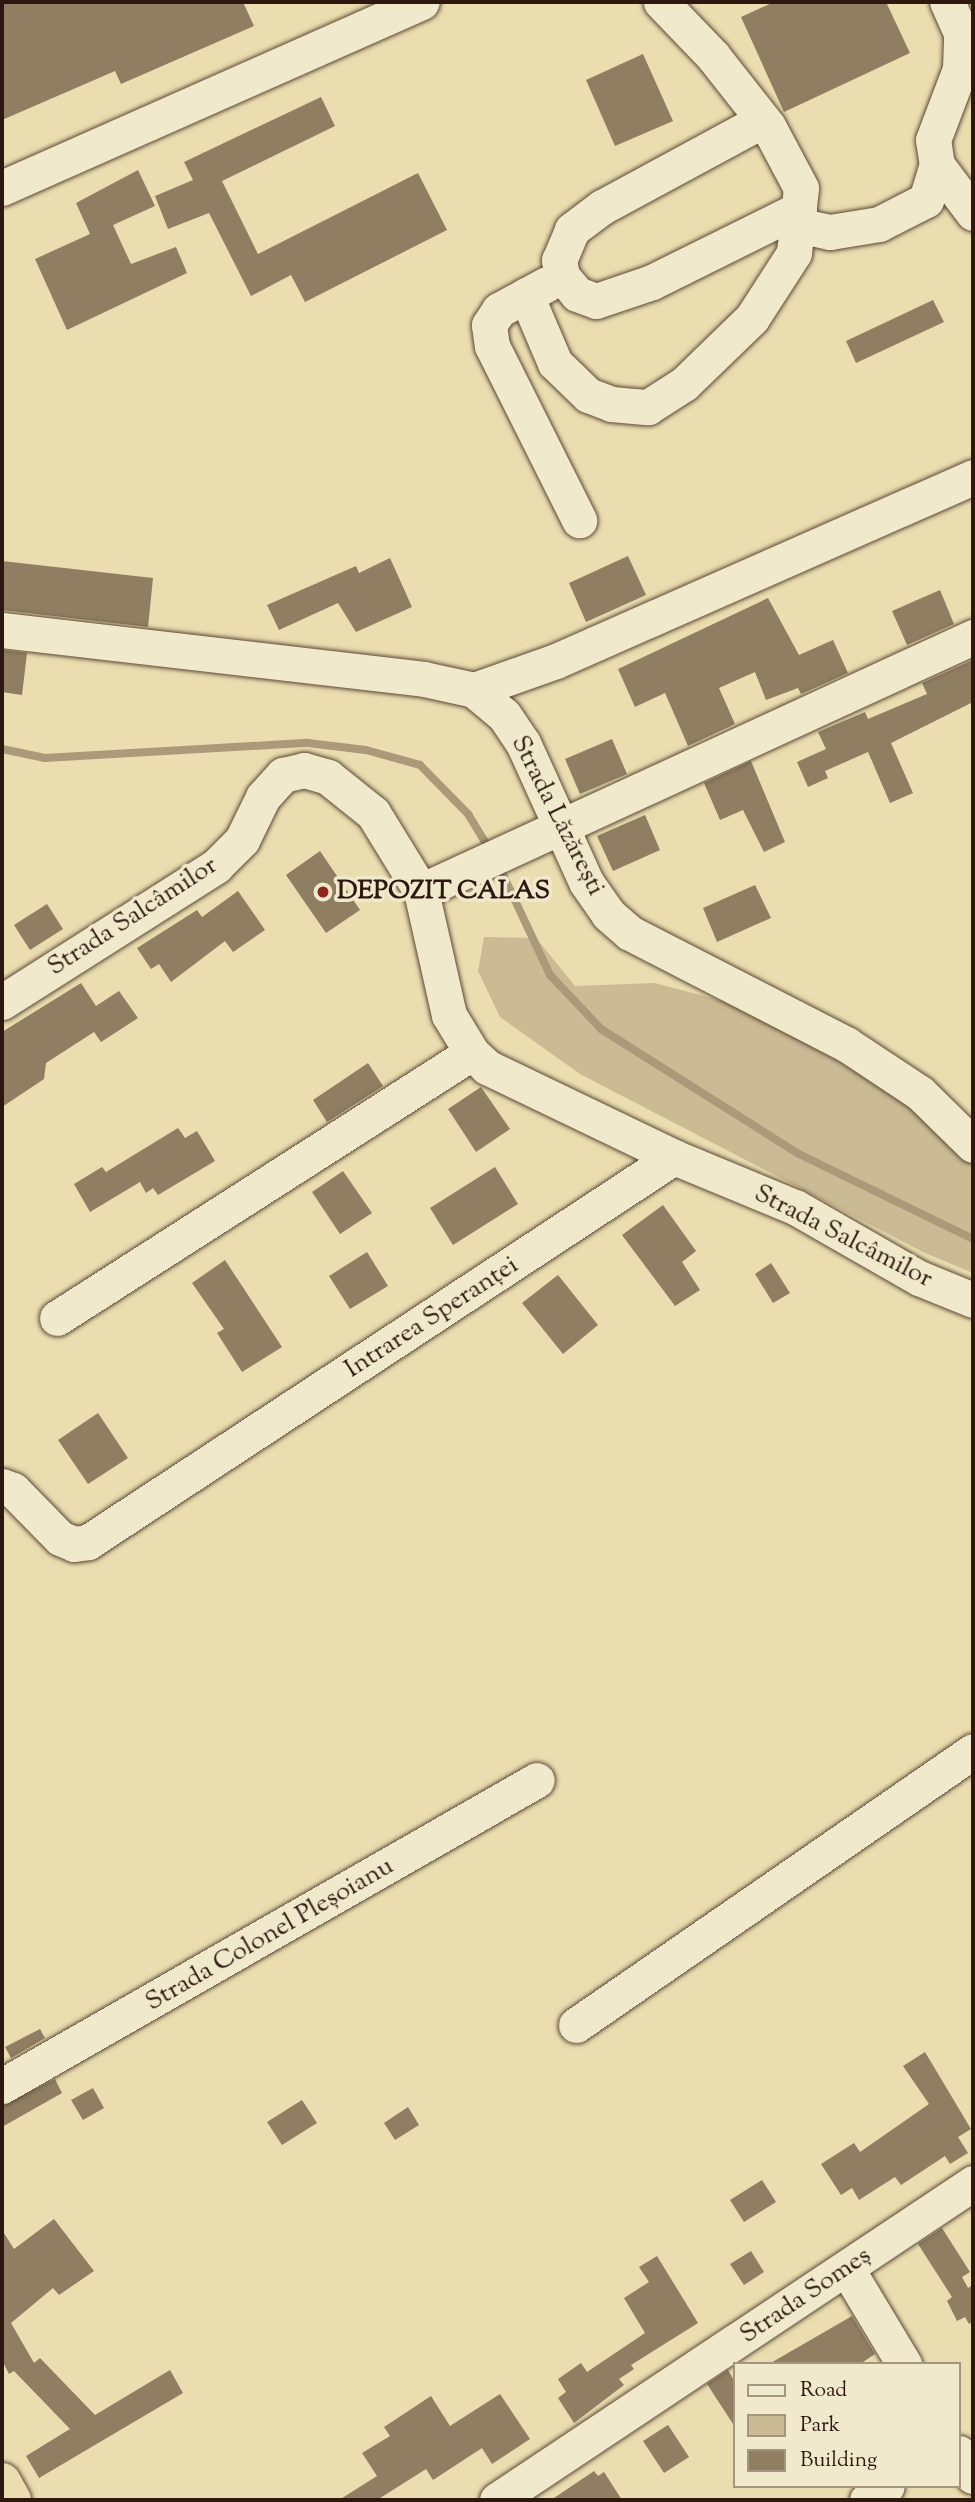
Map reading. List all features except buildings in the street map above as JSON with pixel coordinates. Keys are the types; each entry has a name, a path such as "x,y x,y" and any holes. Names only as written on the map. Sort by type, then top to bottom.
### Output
{"highway":[{"path":"2,2482 12,2500"}],"street":[{"path":"2,188 422,2"},
{"path":"526,295 555,363 588,395 611,404 648,407 684,384 752,318 794,253 801,188 763,120 713,56 661,2"},
{"path":"763,120 602,207 572,230 559,260 562,276 577,294 596,301 652,282 798,217 830,232 879,224 926,200 937,165 933,140 960,69 961,33 947,2"},
{"path":"937,165 973,213"},
{"path":"562,276 499,310 489,325 492,346 579,520"},
{"path":"474,690 556,661 973,477"},
{"name":"Strada Lăzărești","path":"2,630 424,679 474,690 504,715 523,743 586,882 608,915 630,933 846,1044 920,1093 973,1145"},
{"path":"674,1157 487,1067 472,1053 449,1015 421,891 510,846 973,637"},
{"name":"Strada Salcâmilor","path":"2,1002 216,866 242,840 263,797 283,775 304,770 346,788 373,813 421,891"},
{"path":"57,1318 472,1053"},
{"name":"Strada Salcâmilor","path":"674,1157 795,1207 919,1278 973,1300"},
{"name":"Intrarea Speranței","path":"2,1486 13,1490 60,1538 75,1544 88,1542 674,1157"},
{"path":"576,2025 973,1751"},
{"name":"Strada Colonel Pleșoianu","path":"2,2086 537,1780"},
{"name":"Strada Someș","path":"497,2500 973,2183"},
{"path":"846,2269 903,2362"},
{"path":"961,2456 973,2476"},
{"path":"867,2500 884,2488"}],"green space":[{"path":"484,937 536,938 575,986 655,983 734,1004 898,1094 973,1160 973,1273 925,1253 580,1074 500,1017 478,971"}],"waterway":[{"path":"2,749 45,758 308,743 366,750 420,765 468,814 490,850"},
{"path":"498,864 550,975 601,1029 799,1154 973,1239"}],"place":[{"name":"DEPOZIT CALAS","path":"323,892"}]}
